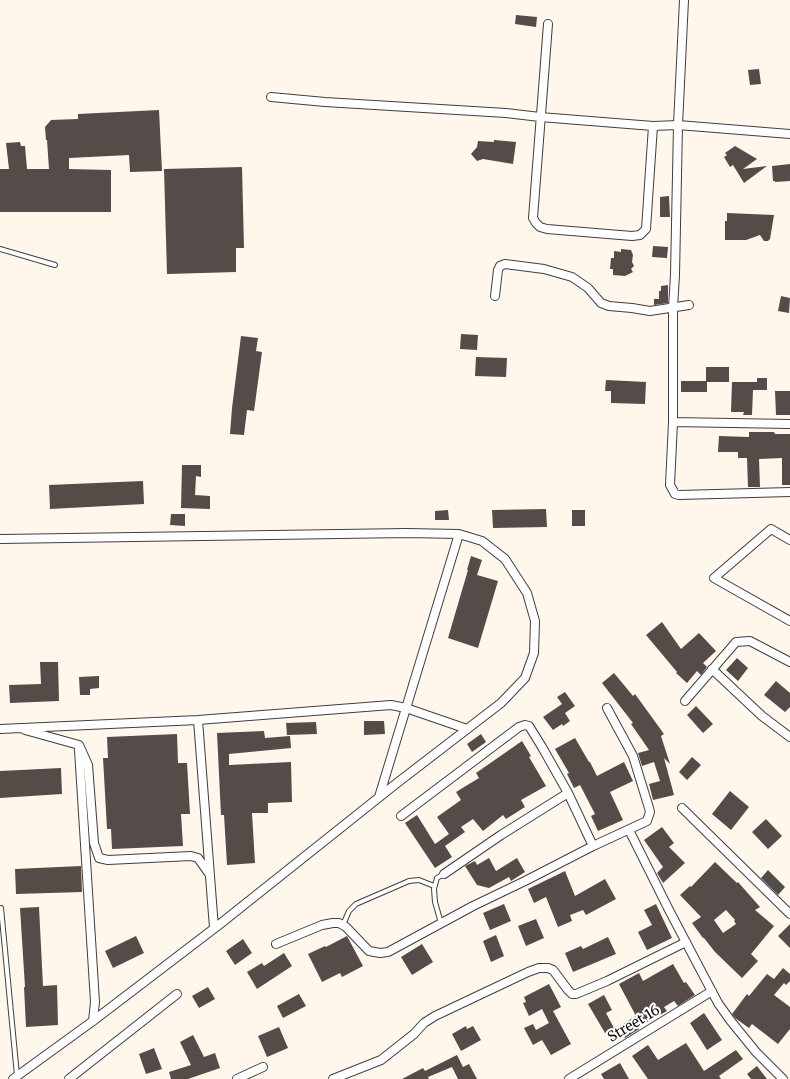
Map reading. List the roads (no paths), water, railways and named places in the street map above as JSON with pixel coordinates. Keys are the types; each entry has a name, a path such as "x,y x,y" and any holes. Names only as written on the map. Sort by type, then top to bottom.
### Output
{"street":[{"path":"684,0 678,125 673,422 670,485 675,494 679,495 790,492"},
{"path":"548,24 533,218 540,228 632,236 640,235 646,229 653,126"},
{"path":"271,97 326,102 506,113 653,126 678,125 790,134"},
{"path":"495,296 498,270 500,266 505,264 544,268 572,277 588,288 601,303 609,306 650,311 689,305"},
{"path":"673,422 790,424"},
{"path":"790,540 771,529 714,578 790,621"},
{"path":"0,539 407,533 459,534 482,541 505,559 527,593 535,621 534,653 524,678 501,703 379,797 214,928 15,1077"},
{"path":"379,797 459,534"},
{"path":"685,701 736,642 745,640 750,641 790,662"},
{"path":"712,669 762,716 790,737"},
{"path":"0,729 198,720 392,705 406,708 467,729"},
{"path":"276,944 322,925 333,923 342,925 369,951 380,953 388,952 398,948 441,923 593,846 647,822 650,812 633,756 607,708"},
{"path":"198,720 214,928"},
{"path":"401,816 519,727 525,725 532,729 568,793 593,846"},
{"path":"16,728 79,745 88,764 94,842 96,854 99,858 108,860 191,856 198,858 210,875"},
{"path":"79,745 95,1002 93,1020"},
{"path":"444,874 501,835 568,793"},
{"path":"682,808 790,914"},
{"path":"629,830 668,910 712,991 730,1020 756,1052 783,1079"},
{"path":"333,1079 381,1060 414,1034 424,1023 435,1016 539,968 548,968 553,970 568,990 572,994 576,994 607,981 686,942"},
{"name":"Street 16","path":"569,1079 712,991"},
{"path":"69,1079 177,994"},
{"path":"237,1079 263,1067"}],"lane":[{"path":"0,249 55,265"},
{"path":"441,923 435,902 434,886 436,878 444,874"},
{"path":"342,925 349,911 356,904 409,881 419,880 434,886"},
{"path":"1,908 15,1077"}]}
